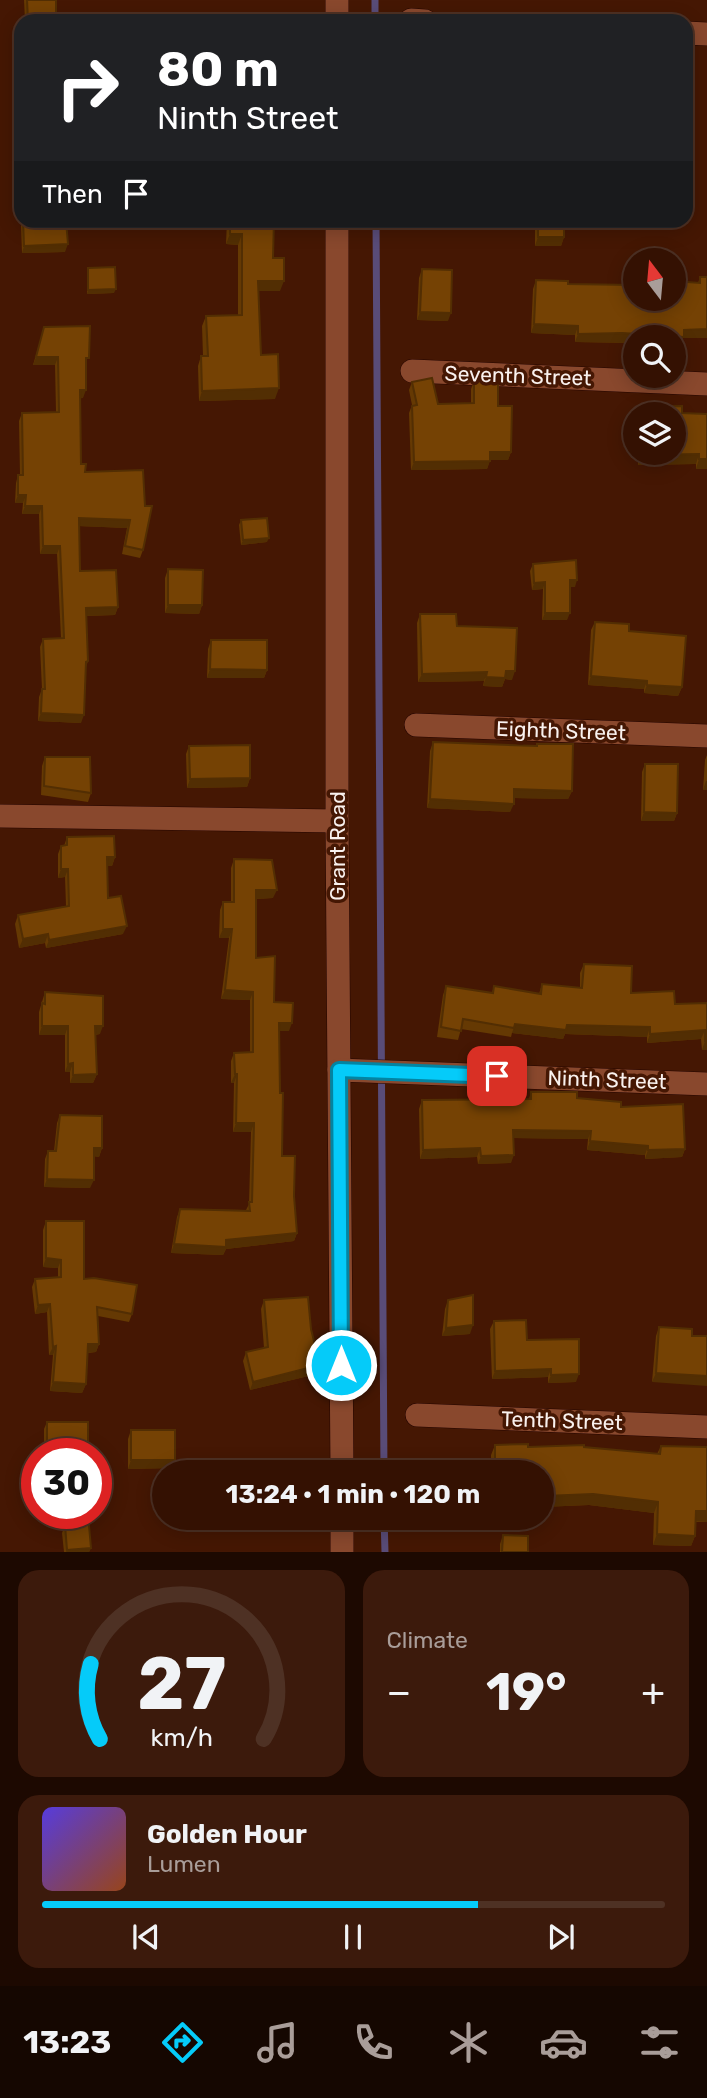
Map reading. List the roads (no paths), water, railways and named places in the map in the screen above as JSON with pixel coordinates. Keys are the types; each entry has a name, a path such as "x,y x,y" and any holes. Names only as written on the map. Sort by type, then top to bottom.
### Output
{"street":[{"name":"Grant Road","path":"337,228 337,821 342,1460"},
{"name":"Seventh Street","path":"412,371 707,384"},
{"name":"Eighth Street","path":"416,725 707,736"},
{"path":"0,816 337,821"},
{"name":"Ninth Street","path":"339,1070 707,1084"},
{"name":"Tenth Street","path":"417,1415 707,1427"},
{"path":"342,1530 342,1552"}],"waterway":[{"path":"375,0 375,14"},
{"path":"376,228 384,1460"},
{"path":"384,1530 385,1552"}]}
